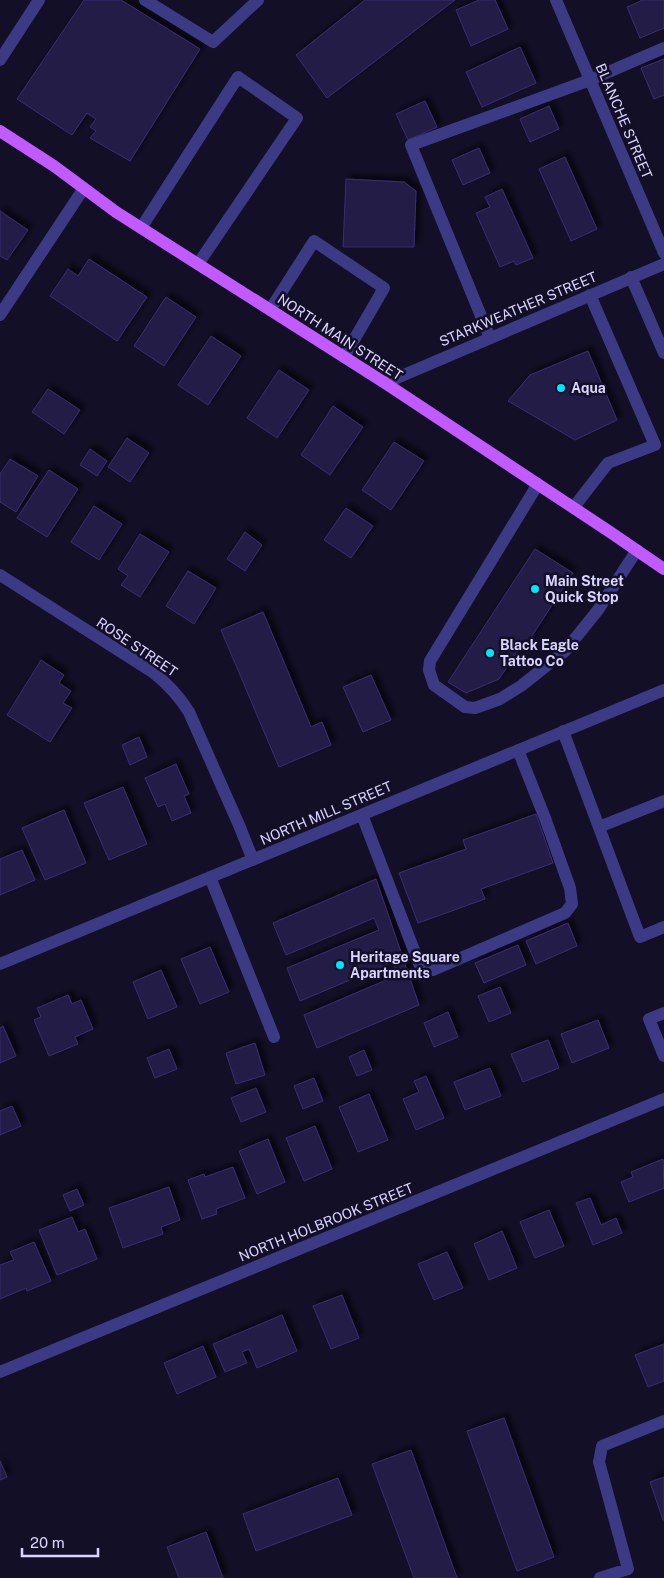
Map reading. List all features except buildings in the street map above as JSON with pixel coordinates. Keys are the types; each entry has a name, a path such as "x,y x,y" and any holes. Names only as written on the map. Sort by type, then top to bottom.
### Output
{"main road":[{"name":"NORTH MAIN STREET","path":"0,131 54,166 141,228 384,383 664,569"}],"street":[{"path":"0,60 38,0"},
{"path":"145,0 213,42 258,0"},
{"name":"BLANCHE STREET","path":"556,0 664,253"},
{"path":"490,338 411,145 590,80 664,48"},
{"path":"141,228 238,77 297,118 198,264"},
{"path":"0,315 5,297 84,188"},
{"path":"270,310 314,241 384,288 344,357"},
{"name":"STARKWEATHER STREET","path":"384,383 664,264"},
{"path":"631,277 664,353"},
{"path":"574,508 608,463 660,443 590,295"},
{"path":"538,484 430,661 429,670 434,685 465,706 475,708 500,699 521,686 565,652 598,610 638,550"},
{"name":"ROSE STREET","path":"0,575 169,684 189,712 253,860"},
{"name":"NORTH MILL STREET","path":"0,964 664,690"},
{"path":"563,732 640,937 664,927"},
{"path":"362,814 420,966 433,970 457,961 565,913 572,904 570,888 518,750"},
{"path":"599,827 664,801"},
{"path":"210,877 274,1037"},
{"path":"664,1013 649,1019 664,1056"},
{"name":"NORTH HOLBROOK STREET","path":"0,1372 664,1099"},
{"path":"600,1578 628,1569 599,1462 602,1446 664,1421"}],"place":[{"name":"Aqua","path":"561,388"},
{"name":"Main Street Quick Stop","path":"535,589"},
{"name":"Black Eagle Tattoo Co","path":"490,653"},
{"name":"Heritage Square Apartments","path":"340,965"}]}
